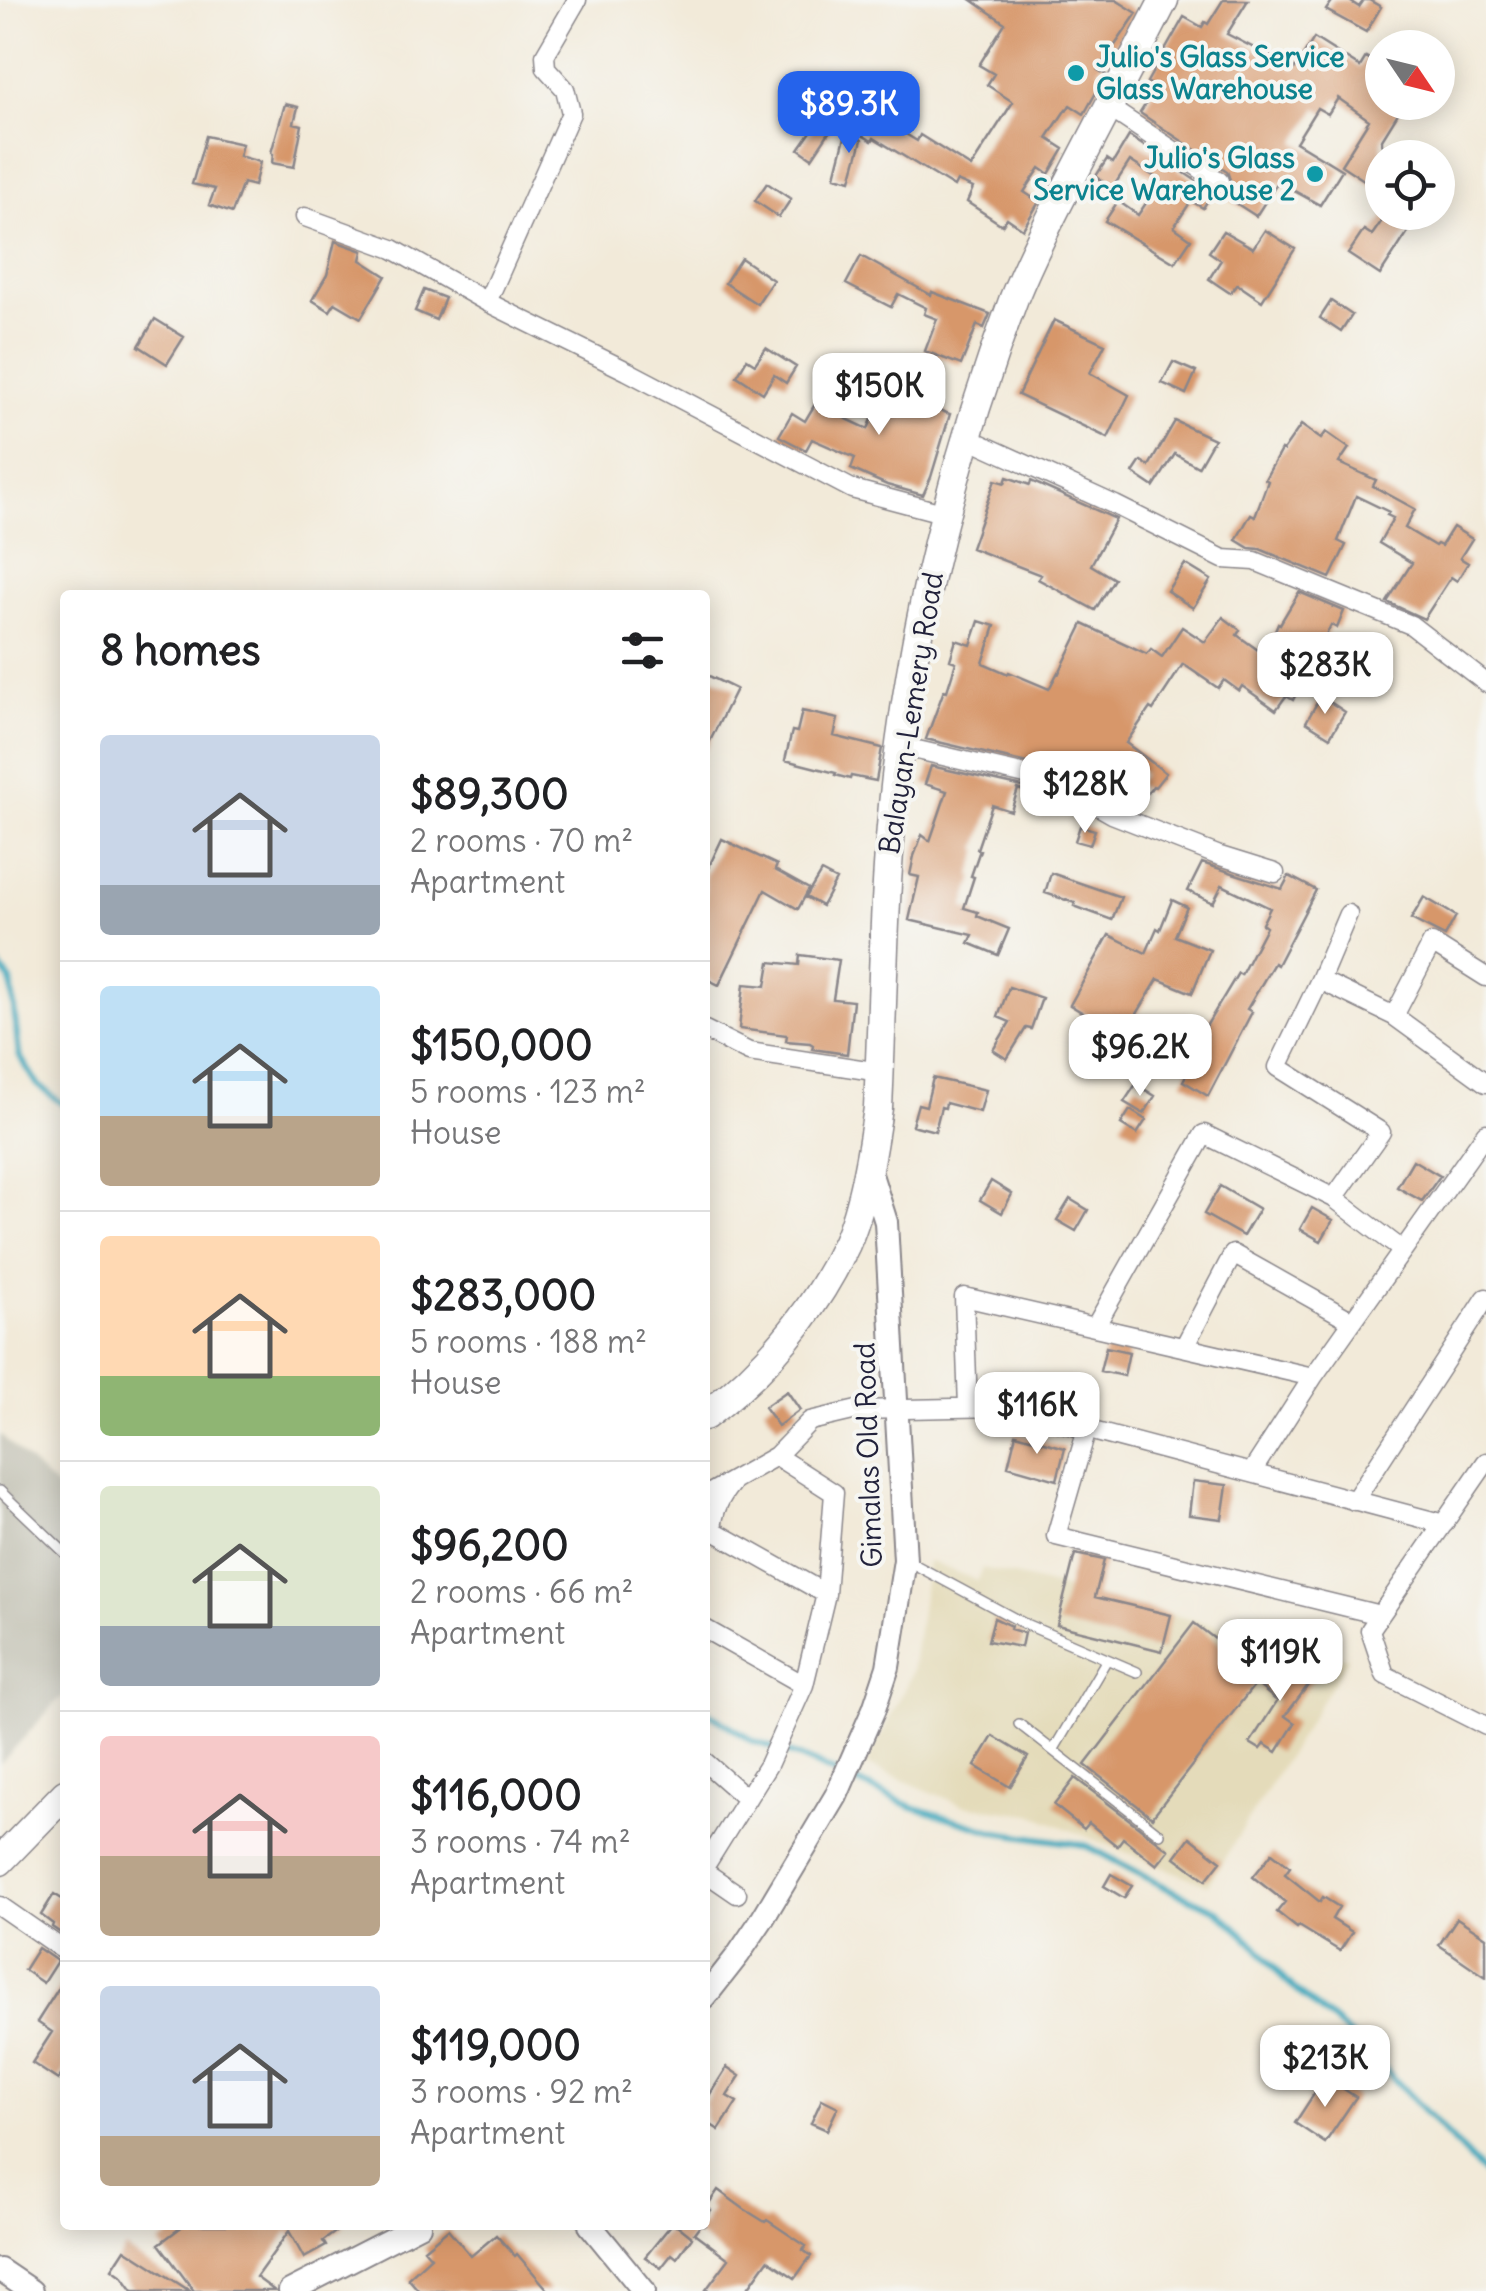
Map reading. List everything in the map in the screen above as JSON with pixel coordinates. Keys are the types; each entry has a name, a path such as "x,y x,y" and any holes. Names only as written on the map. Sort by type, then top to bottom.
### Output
{"main road":[{"name":"Balayan-Lemery Road","path":"710,1412 782,1346 816,1298 848,1241 878,1108 887,870 900,746 933,559 981,390 1016,294 1048,223 1164,0"},
{"path":"0,1861 60,1799"}],"street":[{"path":"487,302 571,112 565,89 546,68 545,55 577,0"},
{"path":"1108,107 1219,182"},
{"path":"305,217 394,249 487,302 852,489 946,514"},
{"path":"968,438 1223,559 1254,561 1411,625 1486,683"},
{"path":"900,746 1056,782 1112,814 1274,874"},
{"path":"1334,1198 1381,1132 1278,1067 1348,914"},
{"path":"1394,1016 1432,944 1486,977"},
{"path":"1320,980 1394,1016 1486,1083"},
{"path":"710,1032 749,1052 880,1072"},
{"path":"1251,1473 1313,1376 1486,1132"},
{"path":"1096,1327 1204,1134 1334,1198 1402,1250"},
{"name":"Gimalas Old Road","path":"710,1991 763,1918 836,1796 888,1667 906,1560 886,1222 868,1164"},
{"path":"1184,1347 1233,1254 1352,1321"},
{"path":"968,1407 964,1298 1313,1376"},
{"path":"1354,1500 1486,1298"},
{"path":"710,1493 776,1456 810,1421 858,1410 1002,1407 1444,1524"},
{"path":"1086,1430 1056,1536 1380,1615"},
{"path":"710,1861 768,1765 804,1685 826,1594 834,1492 776,1456"},
{"path":"1486,1462 1370,1630 1385,1675 1486,1726"},
{"path":"710,1524 720,1498 735,1479"},
{"path":"710,1528 826,1594"},
{"path":"710,1632 804,1685"},
{"path":"710,1766 748,1799"},
{"path":"710,1873 737,1894"},
{"path":"0,1906 60,1948"},
{"path":"290,2291 409,2230"},
{"path":"594,2230 644,2291"},
{"path":"0,2270 32,2291"}],"lane":[{"path":"0,1491 60,1548"},
{"path":"906,1560 1023,1623 1136,1672"},
{"path":"1054,1749 1106,1661"},
{"path":"1019,1724 1160,1834"}],"shaded area":[{"path":"0,1434 60,1491 60,1699 0,1764"},
{"path":"928,1561 978,1581 982,1568 1348,1658 1208,1885 1031,1814 962,1805 867,1765 912,1673"}],"building":[{"path":"972,0 1116,0 1137,13 1098,70 1106,75 1084,114 1070,105 1047,138 1064,149 1049,174 1040,168 1024,192 1039,202 1023,229 1007,218 1002,225 967,202 973,188 957,181 954,187 874,138 872,141 859,133 871,113 917,141 920,135 971,167 1013,102 987,85 994,74 979,65 1005,23"},
{"path":"1223,0 1248,0 1227,34 1295,69 1314,38 1360,67 1365,59 1365,117 1338,98 1328,114 1317,108 1296,142 1342,170 1320,205 1278,182 1256,216 1220,193 1229,189 1231,183 1227,171 1140,113 1156,88 1147,82 1184,17 1202,27 1205,22 1208,24"},
{"path":"1333,0 1348,0 1359,7 1369,0 1381,7 1365,31 1326,10"},
{"path":"824,88 838,97 827,113 813,103"},
{"path":"285,104 298,107 294,123 302,125 294,167 272,163 271,153"},
{"path":"824,113 836,122 812,158 799,149"},
{"path":"1369,120 1394,120 1382,140 1365,140 1365,181 1341,165"},
{"path":"847,129 862,140 851,180 835,176"},
{"path":"206,136 242,144 239,156 260,162 254,186 243,183 232,213 209,205 215,189 192,184"},
{"path":"1129,136 1213,192 1203,208 1191,201 1174,227 1191,239 1175,263 1105,221 1118,201 1138,215 1161,181 1130,161 1112,189 1096,176 1107,159 1113,163"},
{"path":"767,183 791,199 779,217 755,201"},
{"path":"1265,230 1295,249 1262,301 1237,284 1230,293 1209,279 1221,260 1209,252 1223,231 1253,248"},
{"path":"1364,230 1372,235 1375,230 1409,230 1380,275 1348,254"},
{"path":"335,241 363,251 361,260 386,276 361,318 335,303 330,311 312,300 327,275"},
{"path":"861,256 931,295 932,292 990,314 984,328 977,325 961,365 925,351 937,319 924,314 926,308 898,294 891,307 846,284"},
{"path":"741,258 773,280 757,304 725,283"},
{"path":"424,290 445,298 436,320 415,311"},
{"path":"1331,301 1352,315 1341,332 1320,318"},
{"path":"155,319 184,337 167,364 139,346"},
{"path":"1054,320 1105,344 1090,373 1129,395 1108,438 1018,395"},
{"path":"766,348 796,367 786,383 774,375 763,393 737,376 747,359 755,364"},
{"path":"1173,362 1196,372 1186,394 1162,383"},
{"path":"889,381 913,390 909,400 950,414 923,495 851,469 855,458 812,439 806,450 779,436 792,413 805,421 821,394 843,407 838,415 868,429"},
{"path":"1175,421 1214,439 1198,467 1175,454 1154,487 1133,473 1141,461 1149,466"},
{"path":"1301,425 1321,439 1326,432 1349,448 1339,463 1376,480 1373,486 1415,509 1405,528 1435,546 1441,546 1453,527 1472,539 1460,558 1468,563 1457,581 1451,577 1424,619 1387,602 1412,563 1379,543 1393,518 1387,515 1389,512 1356,496 1338,541 1346,545 1330,578 1236,540 1251,514 1255,516 1268,481 1265,479 1281,450"},
{"path":"1007,477 1030,485 1031,481 1116,519 1091,565 1114,579 1095,610 1038,579 1041,575 971,548 995,480 1005,483"},
{"path":"1185,564 1211,580 1193,608 1167,591"},
{"path":"1299,592 1344,611 1337,628 1331,625 1293,700 1286,696 1276,710 1242,686 1239,691 1224,680 1218,688 1183,664 1126,743 1166,773 1148,793 1136,784 1143,774 1116,754 1104,777 1068,758 1061,771 926,739 956,662 950,660 956,640 971,645 979,621 995,626 983,663 1049,689 1083,624 1147,654 1151,649 1162,657 1182,627 1205,642 1223,617 1240,630 1237,635 1265,655 1278,623"},
{"path":"1357,639 1373,649 1360,669 1344,659"},
{"path":"710,676 736,689 710,741"},
{"path":"1321,696 1345,712 1330,737 1306,722"},
{"path":"802,711 838,719 834,736 882,748 876,781 851,776 850,779 785,760"},
{"path":"931,766 1036,790 1035,795 1018,789 1011,811 992,805 977,849 980,850 964,908 1009,929 998,955 969,943 973,935 909,920 919,877 910,875 914,856 922,835 930,841 947,791 925,784"},
{"path":"1080,826 1095,830 1090,845 1075,841"},
{"path":"722,839 777,865 775,870 809,889 798,909 765,890 719,985 710,980 710,864"},
{"path":"1202,863 1282,889 1289,876 1316,890 1277,965 1274,963 1247,1009 1252,1012 1208,1096 1183,1081 1207,1036 1202,1033 1238,973 1241,975 1266,927 1262,924 1270,908 1222,885 1213,903 1188,891"},
{"path":"821,872 836,880 822,906 806,897"},
{"path":"1051,873 1121,897 1112,920 1045,893"},
{"path":"1424,897 1456,916 1445,936 1411,919"},
{"path":"1172,900 1187,907 1175,936 1210,950 1192,993 1158,979 1123,1037 1070,1005 1109,935 1146,953"},
{"path":"800,955 839,960 833,999 853,1001 847,1054 812,1049 810,1043 786,1041 787,1035 739,1029 744,984 766,986 770,962 799,965"},
{"path":"1009,987 1042,998 1031,1029 1026,1028 1007,1059 993,1050 1010,1022 998,1017"},
{"path":"933,1078 986,1090 980,1112 946,1103 945,1108 941,1107 935,1131 912,1125 918,1104 926,1106"},
{"path":"1136,1084 1155,1096 1144,1114 1124,1102"},
{"path":"1130,1110 1146,1120 1137,1134 1121,1124"},
{"path":"1413,1160 1440,1176 1422,1201 1397,1187"},
{"path":"991,1181 1012,1194 1002,1213 980,1200"},
{"path":"1220,1186 1259,1209 1243,1236 1204,1214"},
{"path":"1070,1199 1088,1210 1076,1231 1057,1220"},
{"path":"1312,1208 1333,1220 1321,1241 1300,1229"},
{"path":"1106,1347 1129,1352 1124,1376 1100,1371"},
{"path":"787,1391 800,1410 778,1426 764,1407"},
{"path":"1016,1434 1065,1448 1057,1480 1008,1466"},
{"path":"1193,1481 1227,1485 1222,1519 1189,1515"},
{"path":"1075,1554 1104,1560 1095,1597 1171,1615 1162,1651 1057,1625"},
{"path":"994,1618 1024,1633 1021,1647 988,1641"},
{"path":"1194,1623 1262,1675 1152,1817 1085,1765"},
{"path":"1282,1657 1312,1680 1285,1716 1295,1723 1277,1752 1264,1744 1260,1749 1250,1743 1277,1701 1259,1686"},
{"path":"993,1736 1028,1757 1010,1787 975,1766"},
{"path":"1075,1778 1169,1850 1157,1865 1123,1838 1117,1846 1089,1823 1084,1829 1054,1805"},
{"path":"1190,1837 1221,1861 1206,1880 1175,1857"},
{"path":"1272,1853 1290,1867 1285,1874 1320,1902 1323,1897 1339,1907 1332,1919 1352,1932 1340,1951 1297,1928 1277,1912 1285,1902 1253,1877"},
{"path":"1111,1874 1132,1886 1124,1898 1104,1886"},
{"path":"54,1894 60,1898 60,1933 53,1924 41,1915"},
{"path":"1457,1918 1486,1937 1486,1977 1439,1945"},
{"path":"38,1948 57,1961 43,1983 24,1970"},
{"path":"60,1986 58,2080 32,2063 52,2032 37,2022"},
{"path":"727,2067 740,2076 727,2096 737,2102 719,2130 710,2124 710,2094"},
{"path":"1325,2077 1356,2097 1325,2143 1295,2123"},
{"path":"822,2099 838,2107 827,2130 811,2123"},
{"path":"718,2190 806,2246 803,2250 811,2256 795,2278 768,2260 746,2291 705,2291 729,2259 694,2233 710,2230 710,2202"},
{"path":"177,2230 338,2230 323,2241 326,2246 304,2258 289,2231 256,2277 275,2291 194,2291 159,2244"},
{"path":"449,2230 471,2256 496,2235 549,2291 419,2291 408,2278 431,2257 424,2249"},
{"path":"667,2230 683,2230 692,2237 677,2258 672,2254 661,2268 645,2257"},
{"path":"125,2249 190,2291 133,2291 112,2269"}],"waterway":[{"path":"0,967 11,981 19,1055 38,1085 60,1102"},
{"path":"710,1713 753,1741 913,1807 996,1832 1085,1845 1217,1910 1256,1946 1285,1981 1364,2047 1486,2176"}],"place":[{"name":"Julio's Glass Service Glass Warehouse","path":"1076,73"},
{"name":"Julio's Glass Service Warehouse 2","path":"1315,174"}]}
